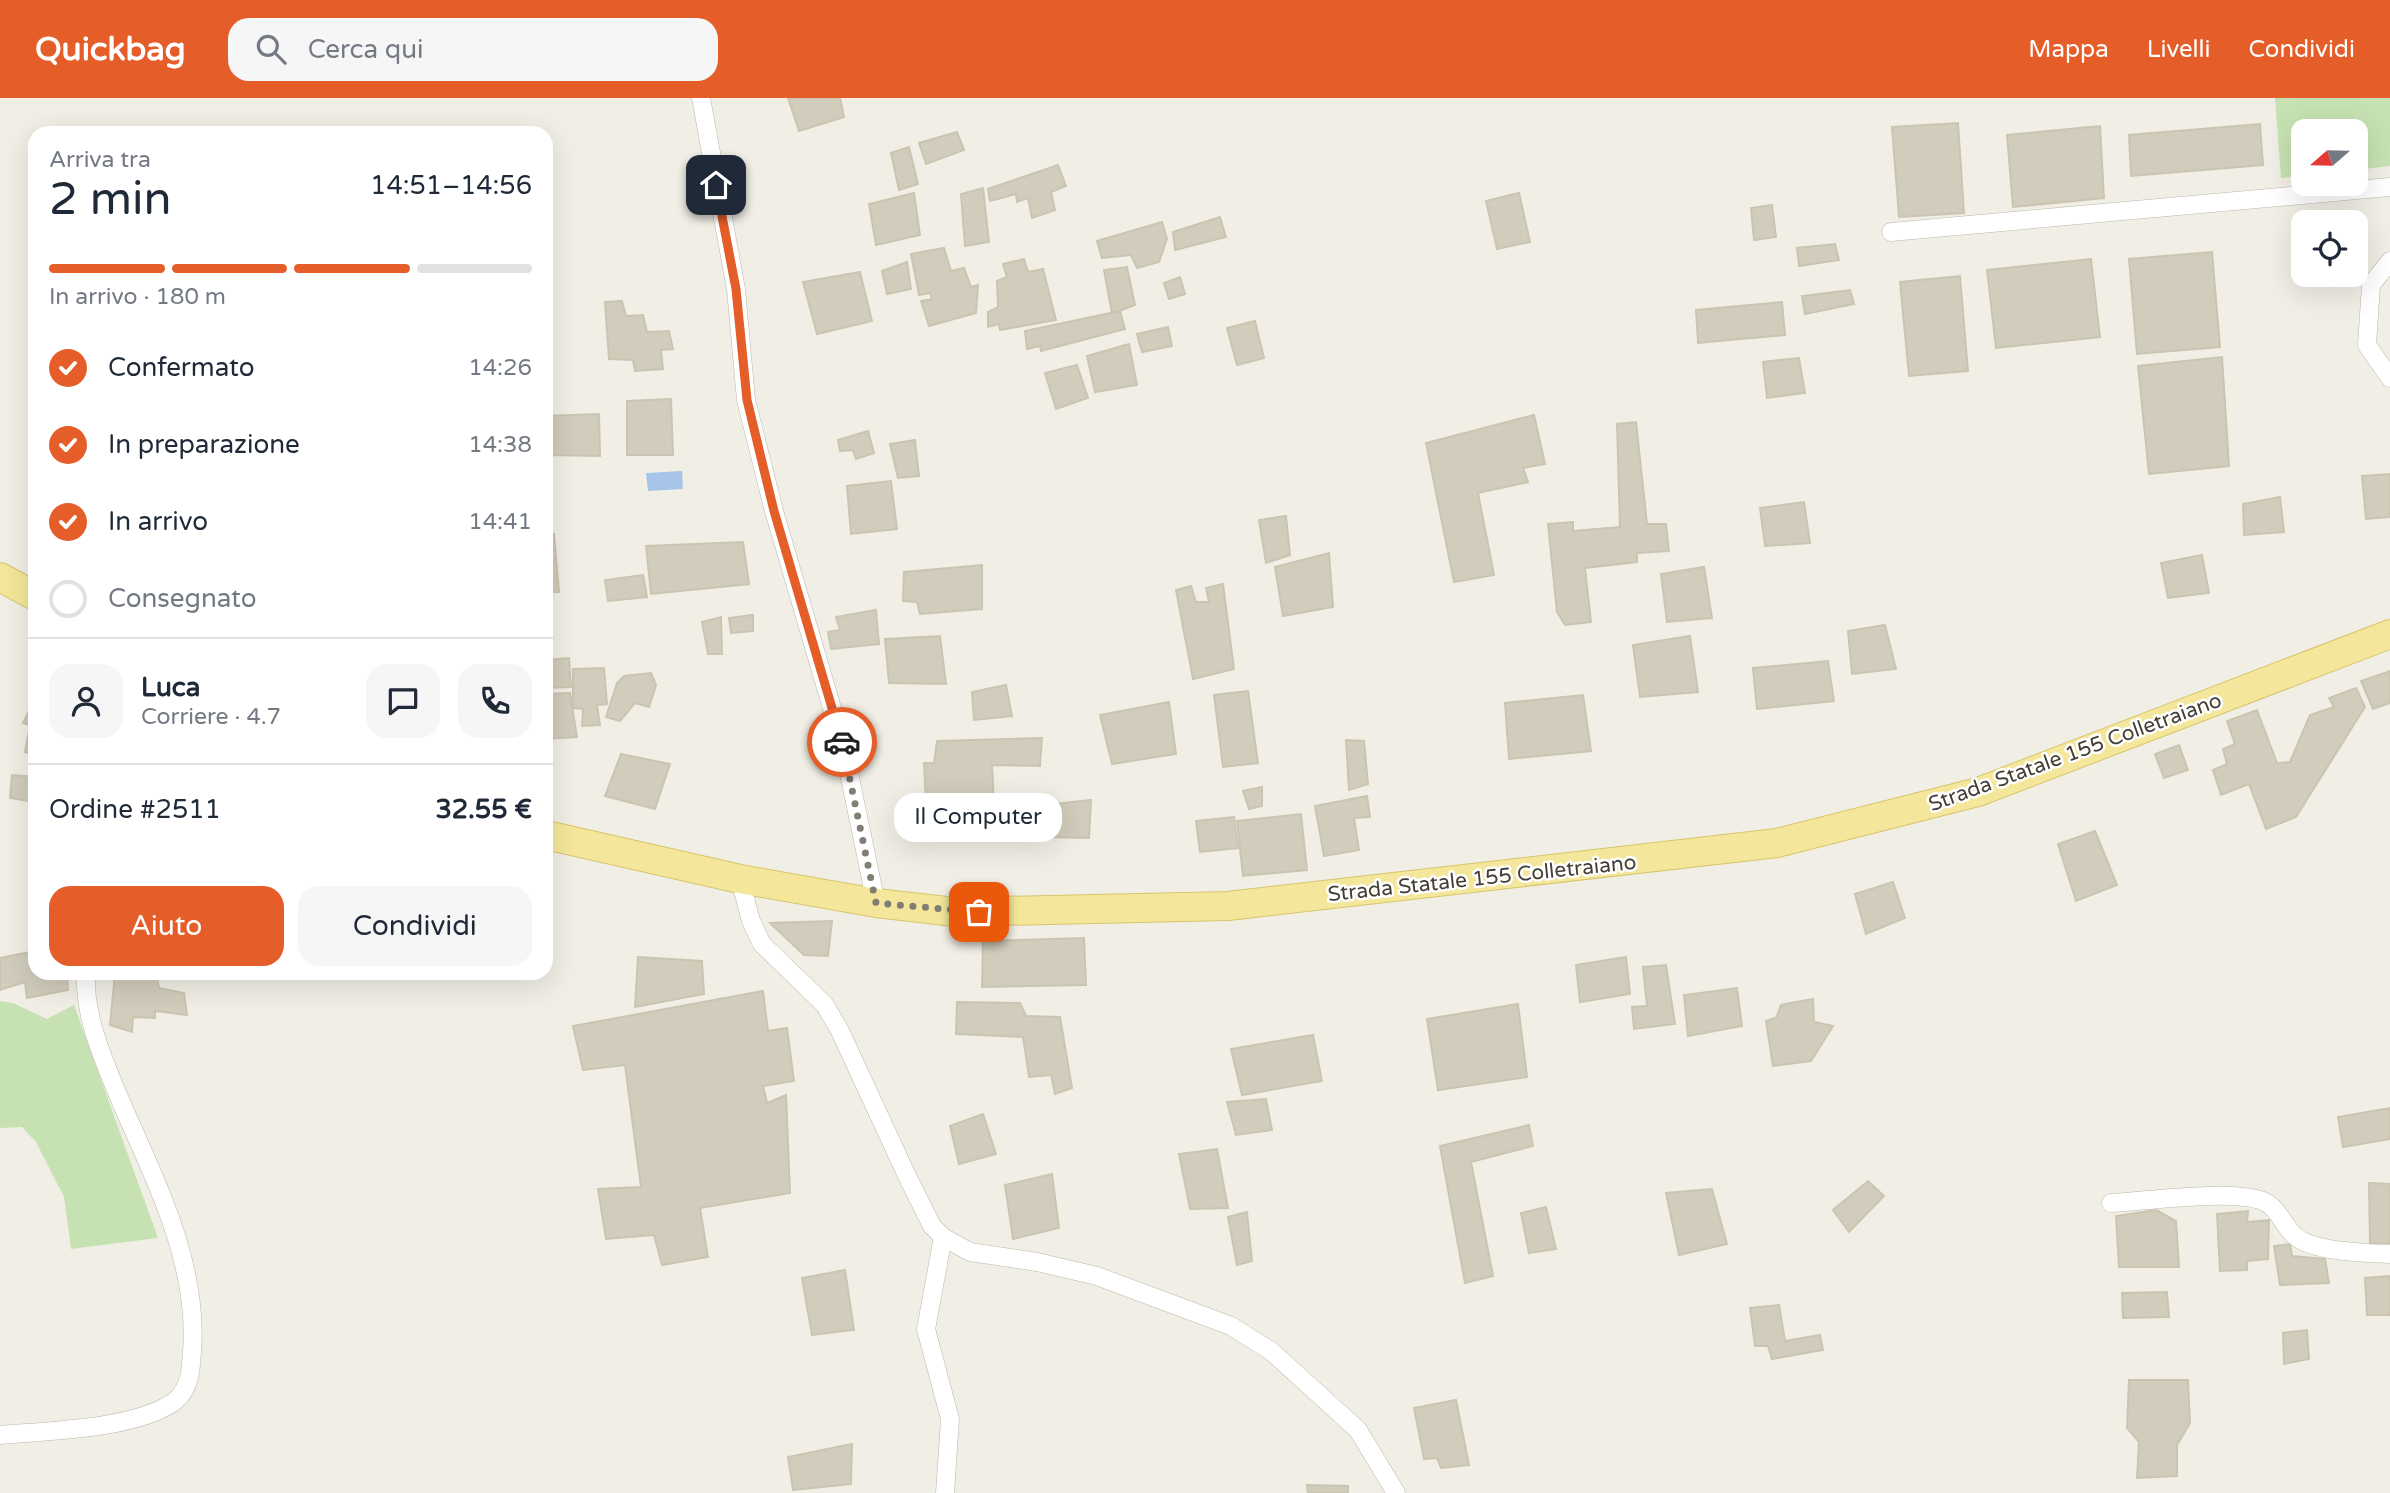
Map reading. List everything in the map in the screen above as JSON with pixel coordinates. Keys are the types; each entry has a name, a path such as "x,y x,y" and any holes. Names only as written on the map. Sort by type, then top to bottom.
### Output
{"main road":[{"path":"0,577 28,592"},
{"name":"Strada Statale 155 Colletraiano","path":"553,837 740,879 876,903 956,912 1228,906 1777,843 1978,792 2390,634"}],"street":[{"path":"701,98 736,289 747,400 774,511 844,749 876,903"},
{"path":"1891,232 2390,187"},
{"path":"2390,261 2371,285 2367,345 2390,378"},
{"path":"740,879 751,921 762,944 825,1005 840,1031 932,1226 943,1237 970,1252 1037,1262 1097,1276 1231,1326 1271,1350 1358,1430 1396,1493"},
{"path":"0,1435 75,1429 151,1415 178,1399 190,1378 191,1295 176,1231 89,1019 86,980"},
{"path":"2111,1203 2211,1198 2253,1199 2271,1205 2301,1241 2350,1252 2390,1254"},
{"path":"943,1237 926,1329 950,1419 945,1493"}],"green space":[{"path":"2275,98 2390,98 2390,166 2368,169 2368,119 2291,119 2291,177 2281,178"},
{"path":"0,1001 13,1003 47,1019 74,1005 158,1238 71,1249 64,1197 36,1142 22,1127 0,1128"}],"water":[{"path":"682,471 683,489 648,491 646,473"}],"building":[{"path":"788,98 840,98 844,117 799,131"},
{"path":"1958,123 1964,213 1899,217 1892,127"},
{"path":"2260,124 2263,165 2131,176 2129,135"},
{"path":"2100,126 2104,198 2013,207 2007,135"},
{"path":"957,132 964,150 926,164 919,143"},
{"path":"909,147 918,184 899,190 891,153"},
{"path":"1058,165 1066,186 1051,192 1055,210 1032,218 1028,198 1017,202 1016,194 990,201 988,189"},
{"path":"983,188 989,242 965,246 961,194"},
{"path":"914,193 920,235 876,245 869,204"},
{"path":"1519,193 1530,242 1497,249 1486,201"},
{"path":"1772,205 1776,237 1754,240 1751,208"},
{"path":"1220,217 1226,237 1175,250 1173,232"},
{"path":"1162,222 1167,239 1159,262 1137,268 1131,255 1102,258 1097,241"},
{"path":"1835,244 1839,260 1799,266 1797,248"},
{"path":"944,248 951,271 964,268 971,287 978,285 976,313 929,326 921,301 932,299 930,293 919,295 911,254"},
{"path":"2212,252 2220,347 2137,354 2129,259"},
{"path":"1024,259 1028,272 1043,269 1056,320 1000,330 999,324 988,327 988,312 998,307 997,281 1007,277 1003,264"},
{"path":"2091,259 2100,337 1996,348 1987,270"},
{"path":"907,262 911,289 887,294 882,271"},
{"path":"1127,267 1135,305 1112,314 1104,270"},
{"path":"860,272 872,321 817,334 803,282"},
{"path":"1960,276 1968,371 1909,376 1900,282"},
{"path":"1180,277 1185,294 1169,299 1164,283"},
{"path":"1850,290 1854,304 1805,314 1802,296"},
{"path":"622,301 626,316 643,315 647,332 669,331 673,349 661,350 663,369 635,371 633,360 609,359 605,302"},
{"path":"1782,302 1785,335 1698,343 1696,310"},
{"path":"1120,311 1125,329 1041,351 1040,346 1027,349 1025,331"},
{"path":"1255,321 1264,358 1237,365 1227,328"},
{"path":"1168,327 1172,346 1142,352 1137,334"},
{"path":"1129,344 1137,385 1095,392 1087,356"},
{"path":"2222,357 2229,466 2149,474 2138,366"},
{"path":"1799,358 1805,393 1767,398 1763,362"},
{"path":"1077,365 1088,398 1056,409 1045,373"},
{"path":"671,399 673,455 627,455 627,401"},
{"path":"599,414 600,456 553,455 553,416"},
{"path":"1534,415 1545,464 1523,468 1528,482 1478,493 1494,575 1454,582 1426,443"},
{"path":"1636,422 1647,524 1666,524 1669,551 1637,553 1637,562 1585,568 1591,622 1565,625 1557,612 1548,524 1573,522 1573,531 1620,527 1617,424"},
{"path":"868,431 874,453 856,459 853,450 840,451 838,440"},
{"path":"915,440 919,476 898,478 890,444"},
{"path":"2390,474 2390,517 2366,519 2362,476"},
{"path":"891,481 897,529 851,534 847,486"},
{"path":"2280,497 2284,532 2244,535 2243,504"},
{"path":"1804,502 1810,543 1765,546 1760,508"},
{"path":"1286,516 1290,555 1266,563 1259,520"},
{"path":"553,534 554,534 559,592 553,592"},
{"path":"743,542 749,584 651,594 646,546"},
{"path":"1329,553 1333,607 1283,616 1275,567"},
{"path":"2202,555 2209,593 2168,598 2161,563"},
{"path":"982,565 982,609 920,614 917,602 903,601 904,572"},
{"path":"1704,567 1712,618 1667,622 1661,574"},
{"path":"643,575 647,597 608,601 605,580"},
{"path":"1223,584 1234,669 1193,679 1176,590 1191,586 1196,602 1209,602 1206,588"},
{"path":"876,610 879,644 831,649 828,632 840,630 836,617"},
{"path":"753,615 753,631 731,633 729,618"},
{"path":"721,617 722,654 708,654 702,622"},
{"path":"1885,625 1896,669 1852,674 1848,631"},
{"path":"940,636 946,684 889,683 885,639"},
{"path":"1690,636 1698,692 1640,697 1633,645"},
{"path":"569,658 571,687 553,688 553,659"},
{"path":"1828,661 1834,701 1757,709 1753,668"},
{"path":"604,668 607,704 597,705 600,725 582,726 583,709 573,708 573,669"},
{"path":"2390,671 2390,703 2373,709 2361,681"},
{"path":"651,673 656,685 649,707 635,703 620,721 606,717 617,683 624,676"},
{"path":"1006,685 1012,716 974,720 972,692"},
{"path":"2356,688 2365,707 2296,817 2266,829 2249,784 2221,795 2213,770 2227,764 2223,749 2235,744 2227,721 2257,710 2277,763 2290,762 2310,715 2334,707 2329,698"},
{"path":"1248,691 1258,763 1223,767 1214,695"},
{"path":"570,693 577,737 553,739 553,694"},
{"path":"1583,695 1591,751 1509,759 1505,703"},
{"path":"1169,702 1176,754 1112,764 1100,715"},
{"path":"1042,738 1040,766 992,765 994,804 926,805 924,763 934,763 937,741"},
{"path":"1346,740 1364,741 1368,784 1349,790"},
{"path":"2179,745 2188,770 2164,778 2155,754"},
{"path":"621,754 670,764 655,809 605,796"},
{"path":"12,775 28,776 28,801 10,798"},
{"path":"1262,787 1262,806 1249,809 1243,791"},
{"path":"1367,796 1370,817 1354,818 1359,850 1324,856 1315,806"},
{"path":"1091,800 1089,838 1049,837 1047,805"},
{"path":"1301,814 1307,870 1243,876 1237,821"},
{"path":"1234,817 1238,848 1200,852 1196,821"},
{"path":"2095,831 2117,885 2076,901 2058,844"},
{"path":"1893,882 1905,918 1866,934 1855,894"},
{"path":"832,921 828,956 804,955 770,923"},
{"path":"1084,938 1086,985 982,987 983,941"},
{"path":"28,952 28,980 67,980 68,990 27,998 25,982 0,990 0,958"},
{"path":"638,957 702,961 704,994 635,1007"},
{"path":"1626,957 1630,994 1580,1002 1576,965"},
{"path":"1666,965 1675,1024 1634,1029 1632,1007 1647,1006 1643,967"},
{"path":"114,980 157,980 159,988 184,993 187,1015 155,1011 155,1018 133,1017 132,1032 110,1025"},
{"path":"1737,988 1742,1026 1688,1036 1684,995"},
{"path":"763,991 768,1031 787,1028 794,1081 763,1086 767,1103 786,1095 790,1193 700,1208 708,1257 662,1265 654,1235 606,1239 598,1189 641,1187 625,1065 583,1070 573,1026"},
{"path":"1813,999 1814,1022 1833,1026 1811,1061 1773,1066 1766,1021 1776,1018 1781,1005"},
{"path":"957,1002 1020,1003 1026,1016 1060,1017 1072,1088 1055,1094 1051,1075 1029,1077 1023,1037 956,1034"},
{"path":"1518,1004 1527,1077 1438,1090 1427,1019"},
{"path":"1313,1035 1322,1081 1242,1095 1231,1049"},
{"path":"1266,1099 1272,1130 1236,1135 1227,1102"},
{"path":"2390,1108 2390,1139 2343,1147 2338,1117"},
{"path":"983,1114 996,1154 959,1164 950,1126"},
{"path":"1529,1125 1533,1146 1471,1162 1493,1276 1465,1283 1440,1146"},
{"path":"1217,1149 1228,1208 1190,1209 1179,1154"},
{"path":"1052,1174 1059,1228 1013,1239 1005,1185"},
{"path":"1868,1181 1884,1196 1849,1232 1833,1210"},
{"path":"2369,1183 2390,1184 2390,1243 2370,1244"},
{"path":"1712,1189 1727,1244 1679,1255 1666,1193"},
{"path":"1546,1207 1556,1249 1529,1253 1521,1213"},
{"path":"2156,1210 2176,1221 2179,1267 2119,1267 2116,1216"},
{"path":"2248,1211 2247,1222 2269,1220 2268,1259 2247,1261 2247,1270 2220,1271 2217,1214"},
{"path":"1247,1212 1252,1261 1237,1265 1228,1217"},
{"path":"2290,1244 2292,1256 2325,1259 2329,1283 2280,1285 2274,1246"},
{"path":"845,1270 854,1330 812,1335 802,1278"},
{"path":"2390,1276 2390,1315 2367,1315 2365,1278"},
{"path":"2167,1292 2169,1317 2123,1318 2122,1293"},
{"path":"1779,1305 1785,1341 1820,1335 1823,1350 1772,1359 1768,1346 1755,1346 1750,1308"},
{"path":"2307,1330 2309,1359 2284,1364 2283,1333"},
{"path":"2129,1380 2188,1380 2190,1423 2177,1445 2177,1476 2137,1478 2139,1442 2127,1428"},
{"path":"1456,1400 1469,1465 1441,1468 1437,1458 1424,1459 1414,1408"},
{"path":"852,1444 851,1484 793,1490 788,1457"},
{"path":"1307,1485 1348,1486 1348,1493 1308,1493"}],"way so far":[{"path":"842,742 860,817 876,903 979,912"}],"place":[{"name":"Il Computer","path":"979,912"}],"route":[{"path":"716,185 736,289 747,400 774,511 842,742"}]}
